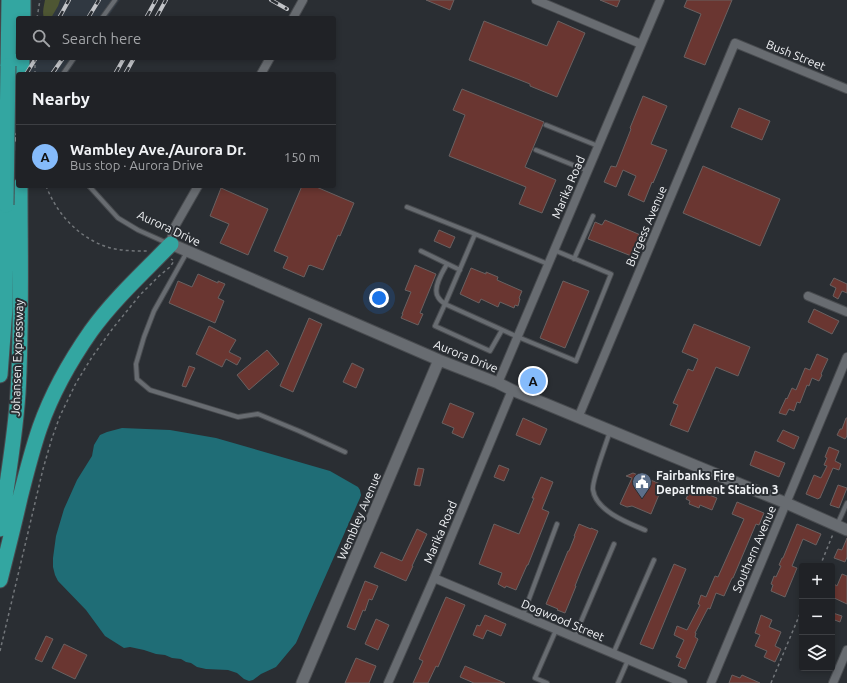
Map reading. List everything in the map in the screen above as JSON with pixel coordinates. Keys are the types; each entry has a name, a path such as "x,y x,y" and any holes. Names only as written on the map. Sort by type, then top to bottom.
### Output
{"highway":[{"name":"Johansen Expressway","path":"0,376 5,308 9,0"},
{"path":"23,0 23,16"},
{"path":"22,60 22,72"},
{"name":"Johansen Expressway","path":"0,529 18,394 20,315 20,188"},
{"path":"0,580 38,434 50,401 64,372 91,330 116,300 171,244"}],"street":[{"path":"294,16 303,0"},
{"path":"536,0 641,44"},
{"name":"Marika Road","path":"498,383 660,0"},
{"name":"Bush Street","path":"735,44 847,89"},
{"name":"Burgess Avenue","path":"578,418 735,44"},
{"path":"262,72 269,60"},
{"path":"171,244 174,228 197,188"},
{"name":"Aurora Drive","path":"171,244 439,360 498,383 578,418 842,527"},
{"path":"808,296 847,312"},
{"name":"Southern Avenue","path":"712,683 847,357"},
{"name":"Wembley Avenue","path":"302,683 439,360"},
{"name":"Marika Road","path":"388,683 434,578 512,390"},
{"name":"Dogwood Street","path":"434,578 683,683"},
{"path":"834,683 847,650"}],"lane":[{"path":"103,16 115,0"},
{"path":"64,72 73,60"},
{"path":"546,126 598,146"},
{"path":"536,150 588,171"},
{"name":"Aurora Drive","path":"91,188 118,218 138,230 171,244"},
{"path":"407,207 548,264"},
{"path":"574,259 593,216"},
{"path":"475,234 435,326 490,351 502,330"},
{"path":"447,264 440,276 436,292 437,296 444,304 576,361 612,274 554,250"},
{"path":"187,251 154,311 144,337 136,364 138,379 150,390 238,417 258,414 345,452"},
{"path":"421,251 460,270"},
{"path":"610,431 592,489 595,497 604,509 622,520 645,530"},
{"path":"842,527 847,503"},
{"path":"522,616 557,524"},
{"path":"574,638 614,544"},
{"path":"613,654 654,560"},
{"path":"547,683 535,678 556,630"},
{"path":"618,683 628,660"}],"path":[{"path":"37,16 40,0"},
{"path":"35,60 35,72"},
{"path":"47,188 53,203 60,214 83,235 108,247 123,250 148,251"},
{"path":"0,651 43,469 60,416 92,357 113,328 140,295 174,262"},
{"path":"822,563 842,527"},
{"path":"771,683 799,616"}],"shaded area":[{"path":"57,0 120,0 108,16 48,16"},
{"path":"22,60 77,60 68,72 16,72 16,150 0,180 0,97"}],"green space":[{"path":"45,0 60,0 52,16 44,16"}],"water":[{"path":"122,428 170,430 216,438 330,471 358,487 360,490 360,498 296,643 276,667 249,681 237,673 228,670 206,669 197,667 181,659 130,647 124,648 105,636 86,610 58,581 53,567 53,558 56,536 64,509 77,480 92,456 94,445 100,435"}],"building":[{"path":"426,0 454,0 450,10"},
{"path":"600,0 620,0 617,7"},
{"path":"687,0 732,0 705,65 684,57 701,14 684,7"},
{"path":"484,21 547,46 558,21 585,33 557,97 530,86 530,84 469,60"},
{"path":"462,89 544,122 525,167 556,180 542,213 519,204 526,187 449,156 465,115 453,110"},
{"path":"643,96 667,106 651,144 667,150 644,202 628,195 636,176 623,170 616,187 604,182 611,166 616,167"},
{"path":"739,108 770,121 762,140 731,127"},
{"path":"703,166 780,199 760,246 683,213"},
{"path":"221,188 268,209 248,255 220,243 229,224 210,216"},
{"path":"301,188 319,188 354,203 323,270 309,265 304,277 283,268 288,257 274,251"},
{"path":"605,220 643,236 634,257 588,239 595,222 602,225"},
{"path":"439,230 455,237 450,248 434,241"},
{"path":"415,265 436,274 420,313 423,314 418,325 401,318 411,292 405,290"},
{"path":"471,268 498,277 497,280 522,291 518,306 515,305 514,308 500,302 498,307 481,299 479,303 460,294"},
{"path":"198,274 218,283 218,281 225,284 218,298 224,301 215,323 169,303 178,281 192,287"},
{"path":"834,278 847,284 847,293 842,291 838,299 833,296 836,288 830,285"},
{"path":"563,281 589,291 565,348 540,338"},
{"path":"814,309 839,321 832,334 808,322"},
{"path":"309,318 322,324 293,392 280,386"},
{"path":"694,324 750,347 738,376 716,367 688,432 670,425 678,405 673,403 688,369 693,371 698,359 682,352"},
{"path":"209,326 236,340 229,352 241,358 237,365 226,359 222,367 196,354"},
{"path":"267,350 279,364 249,390 237,375"},
{"path":"817,354 828,359 819,381 812,378 809,386 807,385 800,403 797,402 794,411 789,409 786,415 779,413 792,388 796,390 805,368 810,370"},
{"path":"352,363 364,369 356,388 343,382"},
{"path":"189,366 195,368 186,387 182,386"},
{"path":"450,403 474,413 463,438 452,433 454,428 442,423"},
{"path":"523,418 547,429 540,445 516,435"},
{"path":"846,418 847,436 845,439 837,435 840,429 842,429"},
{"path":"783,430 799,437 794,449 777,441"},
{"path":"829,447 839,451 835,461 841,464 839,470 833,468 820,498 818,499 806,494 814,475 821,478 827,466 824,465"},
{"path":"755,451 785,463 779,477 750,465"},
{"path":"499,465 509,469 504,481 494,477"},
{"path":"418,468 424,469 420,486 414,485"},
{"path":"633,473 663,485 651,514 632,506 627,507 620,504 632,478 626,476"},
{"path":"541,477 553,482 542,509 549,512 528,565 516,590 506,586 505,588 498,584 502,573 479,564 494,524 519,534"},
{"path":"838,485 847,488 839,508 830,505"},
{"path":"691,488 717,498 712,510 700,505 699,508 689,504 690,501 686,499"},
{"path":"737,502 764,513 759,525 756,524 724,596 716,593 710,609 708,608 695,633 695,637 698,639 685,669 678,666 681,659 676,657 684,640 674,635 677,626 687,630 700,605 698,604 701,595 706,597 715,576 718,577 744,519 732,514"},
{"path":"579,524 598,531 565,613 546,604"},
{"path":"797,524 821,534 816,545 803,539 792,566 797,568 785,597 771,591 773,585 771,584 774,576 776,577 781,566 779,565"},
{"path":"417,529 427,534 406,581 374,567 381,552 402,561"},
{"path":"847,538 847,557 845,562 834,558 838,549 842,550"},
{"path":"674,564 686,569 653,649 640,644"},
{"path":"842,574 847,576 847,604 835,598 835,585 837,586"},
{"path":"365,581 378,586 372,600 369,599 365,611 363,610 355,630 347,627"},
{"path":"446,597 465,605 438,667 436,666 428,683 413,683 423,661 419,659"},
{"path":"835,614 842,616 840,622 835,620"},
{"path":"485,615 506,624 501,636 487,630 483,639 473,635 477,625 480,626"},
{"path":"761,615 772,620 769,627 781,632 775,646 781,649 775,662 764,657 767,651 755,646 760,635 755,633"},
{"path":"376,619 389,625 378,650 365,644"},
{"path":"46,636 53,639 42,662 35,659"},
{"path":"64,644 87,655 75,679 52,668"},
{"path":"356,658 376,666 369,683 345,683"},
{"path":"465,666 505,683 474,683 460,677"},
{"path":"732,675 740,678 742,675 760,683 729,683"}],"railway":[{"path":"60,16 69,0"},
{"path":"89,16 99,0"},
{"path":"147,16 156,0"},
{"path":"157,16 166,0"},
{"path":"271,0 287,9"},
{"path":"27,72 35,60"},
{"path":"53,72 62,60"},
{"path":"116,72 123,60"},
{"path":"126,72 133,60"},
{"path":"0,119 16,91"},
{"path":"0,165 16,137"}],"place":[{"name":"Wambley Ave./Aurora Dr.","path":"533,381"},
{"name":"Fairbanks Fire Department Station 3","path":"642,499"}]}
